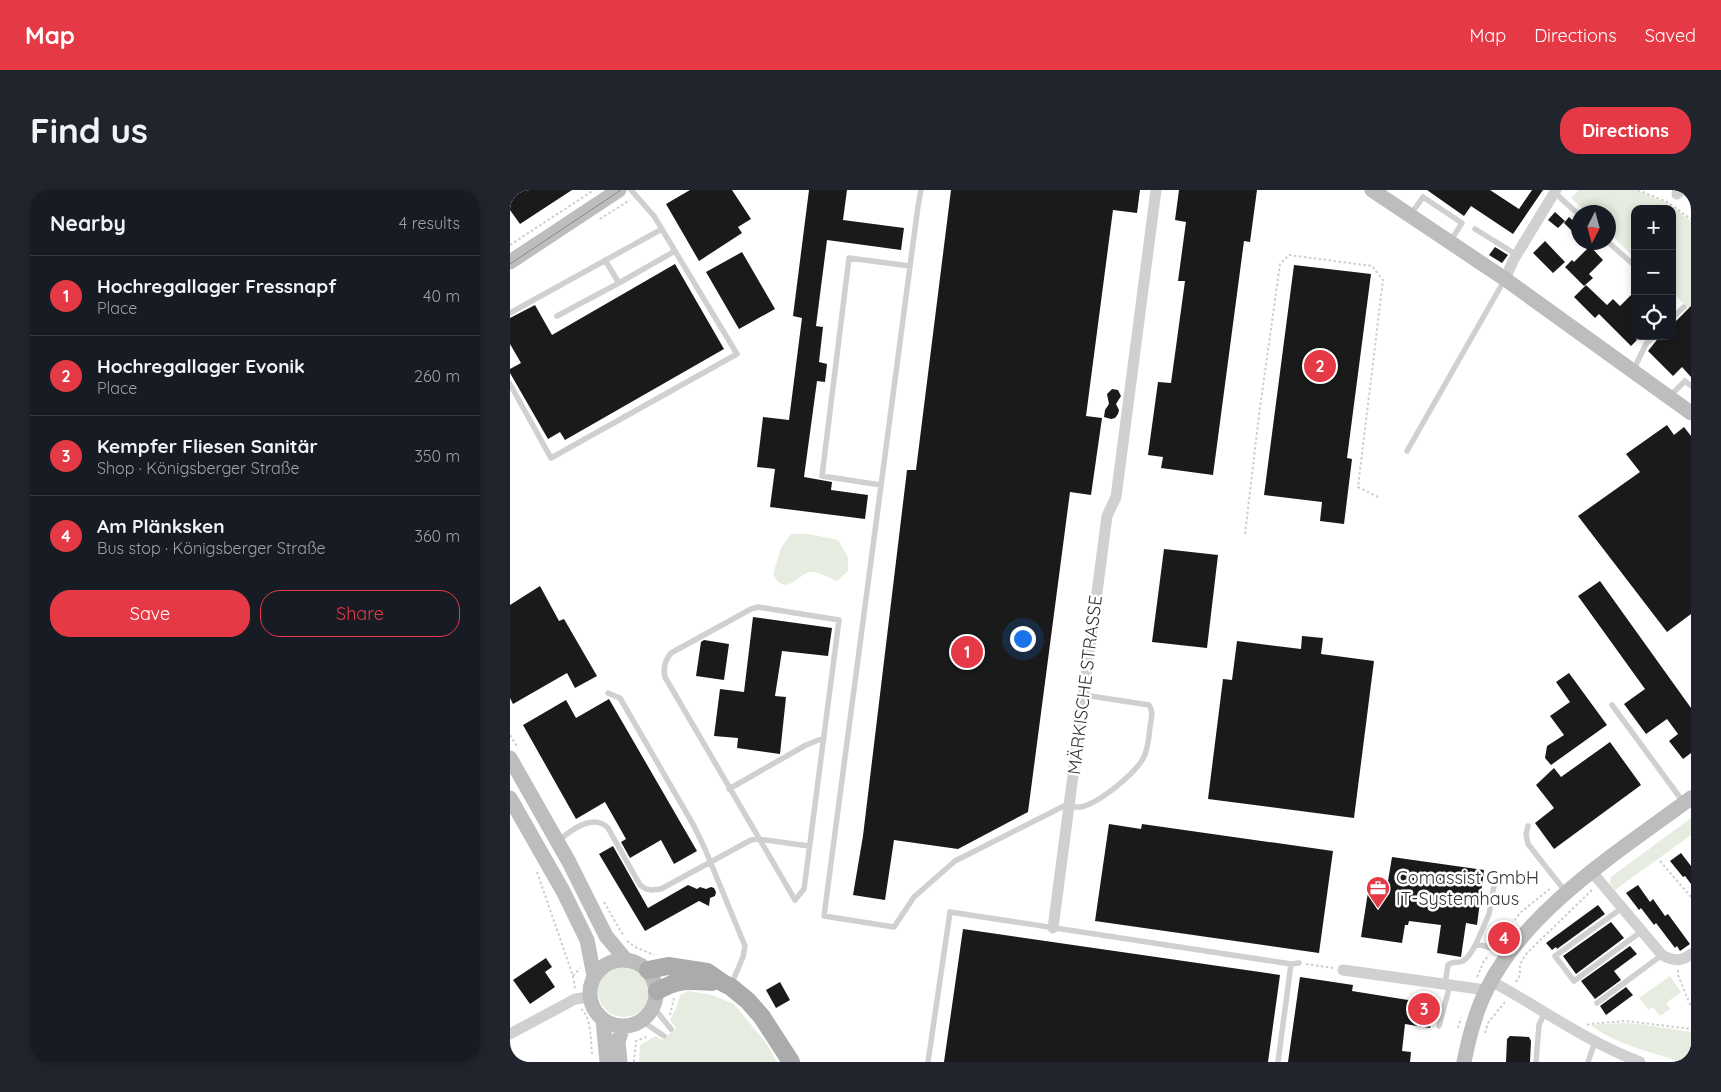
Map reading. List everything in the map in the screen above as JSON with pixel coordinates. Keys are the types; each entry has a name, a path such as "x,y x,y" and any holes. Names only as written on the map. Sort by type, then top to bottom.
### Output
{"main road":[{"path":"648,970 668,966 707,972 748,1001 762,1017 791,1062"},
{"path":"656,1000 673,982 693,981 727,985"}],"street":[{"path":"510,262 619,190"},
{"name":"MÄRKISCHE STRASSE","path":"1053,928 1107,516 1116,498 1156,190"},
{"path":"1505,279 1555,191"},
{"path":"1379,192 1505,279 1691,413"},
{"path":"510,758 585,891 606,936 626,960"},
{"path":"510,798 563,892 587,940 594,976"},
{"path":"1464,1062 1477,1012 1488,986 1510,952 1534,924 1566,893 1596,876 1687,800"},
{"path":"1596,876 1662,955 1678,961 1691,954"},
{"path":"510,1034 583,998 594,976 608,963 626,960 638,963 653,976 656,1000 642,1021 633,1025 616,1026 604,1020 583,998"},
{"path":"1343,970 1447,984 1488,986 1510,992 1544,1014 1595,1042 1620,1055 1640,1062"},
{"path":"604,1020 607,1062"},
{"path":"620,1062 618,1041 623,1027"}],"lane":[{"path":"510,384 551,458 737,354 654,216 631,190"},
{"path":"921,190 824,916 894,927 914,897 955,860 1070,805 1082,806 1099,798 1127,779 1142,760 1147,749 1152,709 1149,705 1140,702 1084,695"},
{"path":"1555,191 1571,207"},
{"path":"1410,215 1423,197 1462,223 1450,242"},
{"path":"510,313 662,229"},
{"path":"1474,229 1517,255"},
{"path":"1616,249 1631,262"},
{"path":"557,316 675,251"},
{"path":"881,485 822,476 849,258 910,266"},
{"path":"605,260 619,283"},
{"path":"1407,451 1505,279"},
{"path":"1676,314 1684,307"},
{"path":"1633,371 1646,344 1650,340"},
{"path":"1669,397 1685,381 1691,386"},
{"path":"758,607 839,620 824,738 804,889 795,900 665,677 665,661 671,653 709,631 758,607"},
{"path":"608,693 620,698 694,826 711,862 745,946 743,957 727,985"},
{"path":"1612,705 1687,800"},
{"path":"729,789 806,745 824,738"},
{"path":"558,842 566,834 585,824 603,823 608,828 640,885 652,890 670,885 751,840 758,839 809,846"},
{"path":"1528,826 1526,834 1528,844 1566,893"},
{"path":"1439,1026 1447,984 1448,965 1451,962 1462,962 1466,959 1476,944 1489,914 1495,880"},
{"path":"1622,908 1555,956 1574,982 1642,931"},
{"path":"928,1062 950,912 1291,964 1299,963"},
{"path":"1476,944 1510,952"},
{"path":"1597,1003 1662,955"},
{"path":"1278,1062 1291,964"},
{"path":"656,1000 671,1029"},
{"path":"1536,1062 1539,1025 1544,1014"},
{"path":"642,1021 664,1036"},
{"path":"1588,1062 1595,1042"}],"path":[{"path":"510,245 594,190"},
{"path":"1638,190 1667,202 1691,219"},
{"path":"1245,534 1280,264 1289,255 1372,266 1383,280 1358,487 1380,498"},
{"path":"1660,861 1691,897"},
{"path":"536,867 573,976 583,998 578,1007 585,1012 588,1019 594,1062"},
{"path":"1483,1038 1488,1023 1497,1009 1502,1006 1520,975 1520,964 1596,876"},
{"path":"1678,961 1678,975 1691,1007"},
{"path":"1299,963 1343,970"},
{"path":"1578,1032 1590,1024 1626,1021 1691,1028"},
{"path":"1688,1062 1691,1055"}],"shaded area":[{"path":"1579,190 1636,190 1670,205 1631,205 1631,254 1616,240 1616,205 1578,205 1571,198"},
{"path":"1676,210 1691,221 1691,310 1676,297"},
{"path":"791,534 809,534 838,540 848,557 848,571 837,581 810,572 787,585 782,584 773,574 781,548"},
{"path":"1691,818 1691,835 1615,890 1611,884 1611,877"},
{"path":"624,965 634,967 642,973 648,981 650,991 648,1001 642,1009 634,1015 624,1017 614,1015 606,1009 600,1001 598,991 600,981 606,973 614,967"},
{"path":"1670,976 1681,992 1666,1003 1670,1009 1660,1016 1653,1007 1649,1010 1639,998"},
{"path":"688,991 712,995 734,1004 766,1043 777,1062 639,1062 640,1045 656,1036 662,1040 676,1028 670,1020 680,995"},
{"path":"1624,1023 1691,1032 1691,1048 1687,1061 1682,1062 1623,1043 1600,1032 1591,1025"}],"building":[{"path":"510,190 572,190 520,224 510,210"},
{"path":"690,190 732,190 751,219 738,227 742,233 699,261 666,204"},
{"path":"809,190 847,190 843,220 904,228 901,250 827,240 816,326 823,327 819,362 827,364 825,382 817,381 804,477 832,482 831,490 868,495 865,519 770,507 775,469 757,467 763,417 789,420 802,318 793,316"},
{"path":"951,190 1140,190 1137,213 1113,210 1086,416 1102,418 1091,495 1070,492 1028,812 958,849 894,840 885,900 853,895 863,836 907,470 916,470"},
{"path":"1179,190 1257,190 1250,242 1244,241 1213,475 1161,468 1163,457 1148,455 1158,382 1171,383 1185,281 1178,281 1186,222 1175,220"},
{"path":"1427,190 1490,190 1519,209 1532,190 1543,190 1513,234 1471,206 1464,216"},
{"path":"1555,212 1565,221 1558,228 1548,220"},
{"path":"1569,217 1571,219 1571,230 1564,223"},
{"path":"1545,241 1565,262 1553,273 1533,253"},
{"path":"1495,247 1508,255 1502,263 1489,255"},
{"path":"1586,250 1594,250 1603,260 1589,274 1593,278 1584,286 1565,267 1572,260 1574,262"},
{"path":"742,252 775,309 739,329 706,272"},
{"path":"675,264 724,349 565,440 560,432 548,439 510,373 510,369 521,363 510,344 510,318 535,305 552,335"},
{"path":"1294,265 1371,274 1347,458 1352,459 1344,524 1320,521 1322,502 1264,495"},
{"path":"1586,285 1607,305 1613,299 1620,306 1631,295 1631,340 1637,340 1631,346 1599,314 1595,318 1574,297"},
{"path":"1691,306 1691,377 1682,367 1673,376 1648,351 1657,340 1676,340 1676,321"},
{"path":"1112,389 1118,390 1121,396 1116,404 1119,410 1118,414 1115,418 1111,419 1104,417 1105,410 1109,404 1107,394"},
{"path":"1667,425 1674,435 1684,427 1691,436 1691,614 1667,632 1578,516 1640,472 1626,454"},
{"path":"1164,549 1218,555 1207,648 1152,642"},
{"path":"1600,581 1691,708 1691,753 1683,759 1669,741 1678,734 1667,719 1646,734 1624,704 1645,689 1578,596"},
{"path":"540,586 559,621 564,619 597,676 575,688 567,673 513,704 510,698 510,605"},
{"path":"753,617 832,628 828,656 782,651 775,696 786,697 780,754 737,748 738,738 714,736 720,689 744,692"},
{"path":"1302,636 1323,638 1321,654 1374,661 1354,818 1208,799 1223,679 1232,680 1237,641 1301,649"},
{"path":"704,640 729,644 724,680 696,676 701,642"},
{"path":"1569,673 1607,725 1551,765 1545,758 1547,746 1564,735 1550,716 1570,702 1556,682"},
{"path":"609,699 697,851 674,864 661,840 630,858 621,842 626,839 605,802 576,819 523,725 566,700 576,718"},
{"path":"1610,742 1641,785 1554,849 1535,823 1554,808 1536,785 1554,768 1561,777"},
{"path":"1109,824 1141,829 1142,824 1333,851 1319,953 1095,921"},
{"path":"613,846 648,908 688,885 697,889 700,887 706,889 714,888 715,896 710,898 709,906 699,901 645,931 599,854"},
{"path":"1681,853 1691,866 1691,884 1670,861"},
{"path":"1392,857 1484,870 1477,925 1466,923 1461,957 1437,953 1441,925 1409,921 1408,925 1405,925 1402,943 1361,937 1370,879 1388,881"},
{"path":"1638,885 1650,902 1653,899 1665,916 1668,914 1690,944 1680,951 1677,946 1675,948 1656,923 1654,925 1641,908 1639,910 1626,893"},
{"path":"1598,905 1605,914 1557,949 1556,947 1552,950 1546,943"},
{"path":"1611,922 1624,938 1576,974 1563,956"},
{"path":"963,929 1280,975 1268,1062 944,1062"},
{"path":"1630,946 1637,954 1614,971 1621,980 1595,999 1581,981"},
{"path":"546,958 552,967 545,972 555,987 530,1004 513,980"},
{"path":"1300,977 1353,985 1352,991 1433,1004 1430,1028 1405,1024 1402,1051 1411,1052 1410,1062 1288,1062"},
{"path":"780,982 790,1000 776,1008 766,990"},
{"path":"1626,987 1633,995 1606,1015 1600,1006"},
{"path":"1510,1036 1529,1037 1531,1041 1530,1062 1506,1062 1507,1039"}],"tram line":[{"path":"510,264 621,190"}],"place":[{"name":"Hochregallager Evonik","path":"1320,366"},
{"name":"Hochregallager Fressnapf","path":"967,652"},
{"name":"Comassist GmbH IT-Systemhaus","path":"1378,909"},
{"name":"Am Plänksken","path":"1504,938"},
{"name":"Kempfer Fliesen Sanitär","path":"1424,1009"}]}
